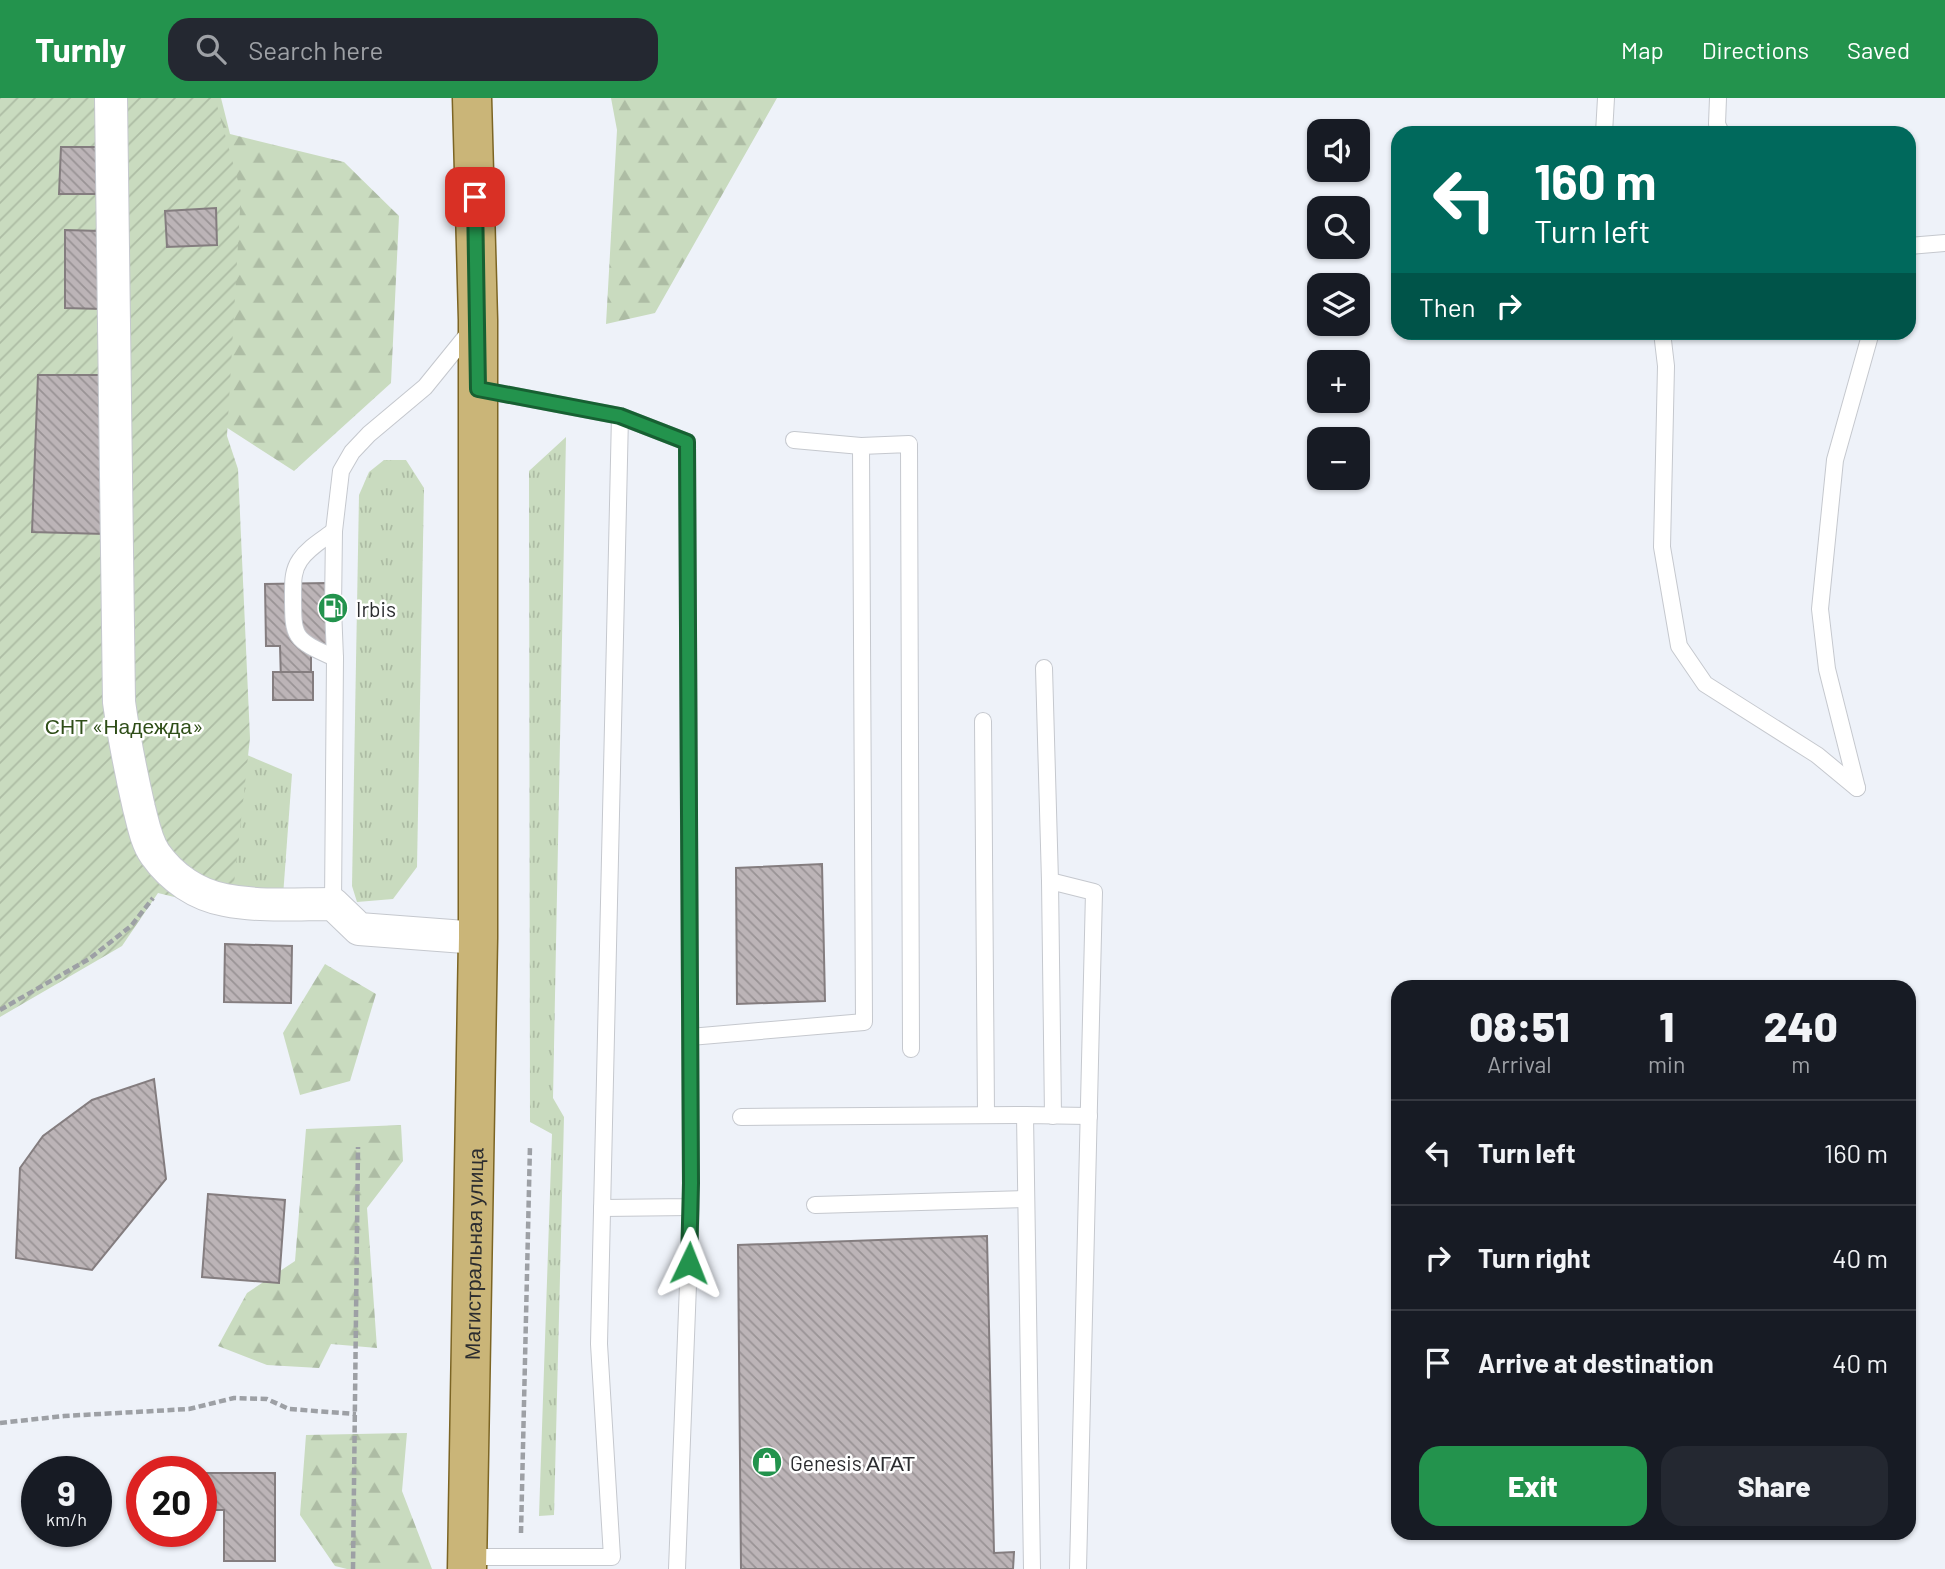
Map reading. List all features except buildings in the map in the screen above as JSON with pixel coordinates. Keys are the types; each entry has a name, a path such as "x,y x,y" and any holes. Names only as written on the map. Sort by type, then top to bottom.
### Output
{"main road":[{"name":"Магистральная улица","path":"467,1563 478,938 478,320 472,98"}],"street":[{"path":"111,98 119,702 127,758 153,852 172,874 195,891 225,900 248,903 333,904 359,929 478,938"}],"lane":[{"path":"1604,126 1606,98"},
{"path":"1718,98 1718,126"},
{"path":"1916,245 1945,243"},
{"path":"333,904 334,531 341,471 352,452 369,434 425,387 478,320"},
{"path":"1663,340 1666,366 1662,547 1679,646 1705,684 1817,755 1857,788 1827,669 1820,609 1835,460 1869,340"},
{"path":"478,389 620,416 687,442 691,1207 677,1569"},
{"path":"620,416 599,1344 612,1556 625,1569"},
{"path":"794,440 861,446 909,444 911,1049"},
{"path":"690,1037 864,1022 861,446"},
{"path":"334,531 308,551 293,574 293,627 299,638 309,647 335,658"},
{"path":"1044,668 1053,1116"},
{"path":"983,721 986,1115"},
{"path":"1050,881 1094,892 1078,1569"},
{"path":"1025,1115 1032,1569"},
{"path":"741,1117 1089,1116"},
{"path":"815,1205 1026,1199"},
{"path":"602,1208 691,1207"},
{"path":"467,1563 521,1556 612,1556"}],"path":[{"path":"0,1010 89,959 131,926"},
{"path":"521,1556 530,1145"},
{"path":"354,1569 358,1147"},
{"path":"0,1423 64,1416 188,1409 234,1398 267,1399 289,1409 356,1414"}],"green space":[{"name":"СНТ «Надежда»","path":"0,98 215,98 241,192 227,436 238,469 250,738 231,911 158,893 122,946 0,1017"},
{"path":"125,98 221,98 230,134 344,162 399,216 391,383 294,471 215,420"},
{"path":"611,98 777,98 655,313 606,324 617,130"},
{"path":"566,437 553,1098 564,1117 554,1515 539,1516 552,1134 530,1122 529,471"},
{"path":"384,460 406,460 424,488 417,867 393,899 357,902 352,886 359,495 369,472"},
{"path":"240,752 292,774 283,896 201,881"},
{"path":"325,964 376,994 350,1081 300,1095 283,1033"},
{"path":"401,1125 403,1161 367,1208 377,1348 331,1344 319,1368 267,1365 218,1346 247,1293 295,1261 306,1129"},
{"path":"407,1433 402,1491 432,1569 347,1569 335,1566 300,1515 306,1435"}],"place":[{"name":"Irbis","path":"333,608"},
{"name":"Genesis АГАТ","path":"767,1462"}],"route":[{"path":"475,197 478,389 620,416 687,442 691,1183 689,1263"}]}
